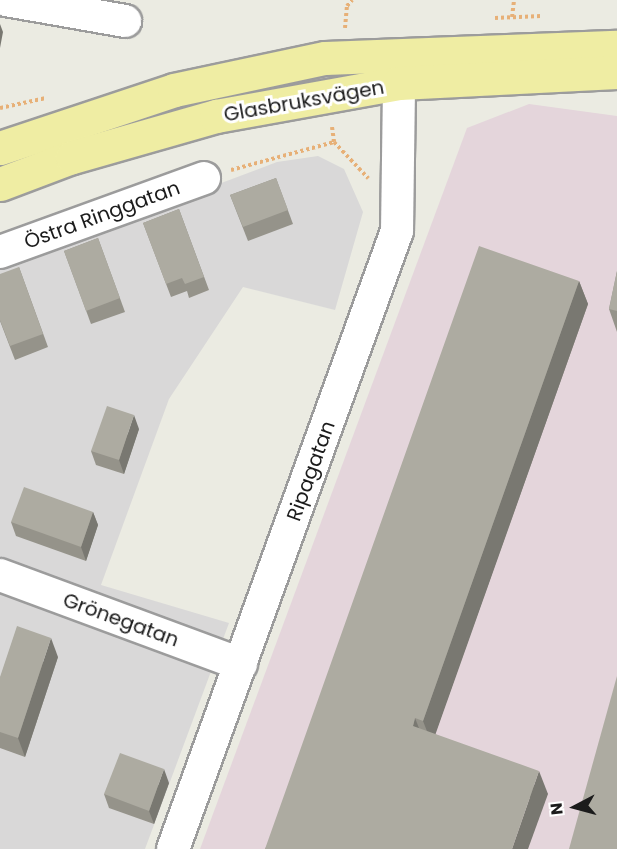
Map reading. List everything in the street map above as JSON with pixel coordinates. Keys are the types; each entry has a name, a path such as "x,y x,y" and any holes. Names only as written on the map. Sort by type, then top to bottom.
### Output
{"main road":[{"name":"Glasbruksvägen","path":"0,148 174,90 325,58 526,48 617,47"},
{"name":"Glasbruksvägen","path":"0,184 72,157 216,116 399,83 617,72"}],"street":[{"path":"6,0 125,21"},
{"name":"Ripagatan","path":"173,849 242,664 397,231 399,83"},
{"name":"Östra Ringgatan","path":"0,252 204,178"},
{"name":"Grönegatan","path":"0,575 242,664"}],"path":[{"path":"345,29 348,6 352,0"},
{"path":"512,17 514,0"},
{"path":"328,96 334,142 369,180"},
{"path":"204,178 334,142"}],"shaded area":[{"path":"529,104 617,116 617,849 200,849 467,128"},
{"path":"318,156 344,169 363,212 335,310 243,287 169,399 101,585 229,623 145,849 0,849 0,266 277,162"}],"building":[{"path":"276,178 288,210 243,227 230,195"},
{"path":"179,209 204,277 185,284 182,278 166,284 143,223"},
{"path":"98,238 120,298 86,311 64,251"},
{"path":"479,246 579,281 423,721 415,718 413,726 539,771 512,849 265,849"},
{"path":"19,267 43,334 10,346 0,320 0,274"},
{"path":"617,271 617,311 609,309"},
{"path":"107,406 134,415 119,460 91,451"},
{"path":"24,487 93,512 81,547 11,522"},
{"path":"17,626 51,638 18,738 0,732 0,677"},
{"path":"617,676 617,849 569,849"},
{"path":"120,753 164,769 149,811 104,794"}]}
